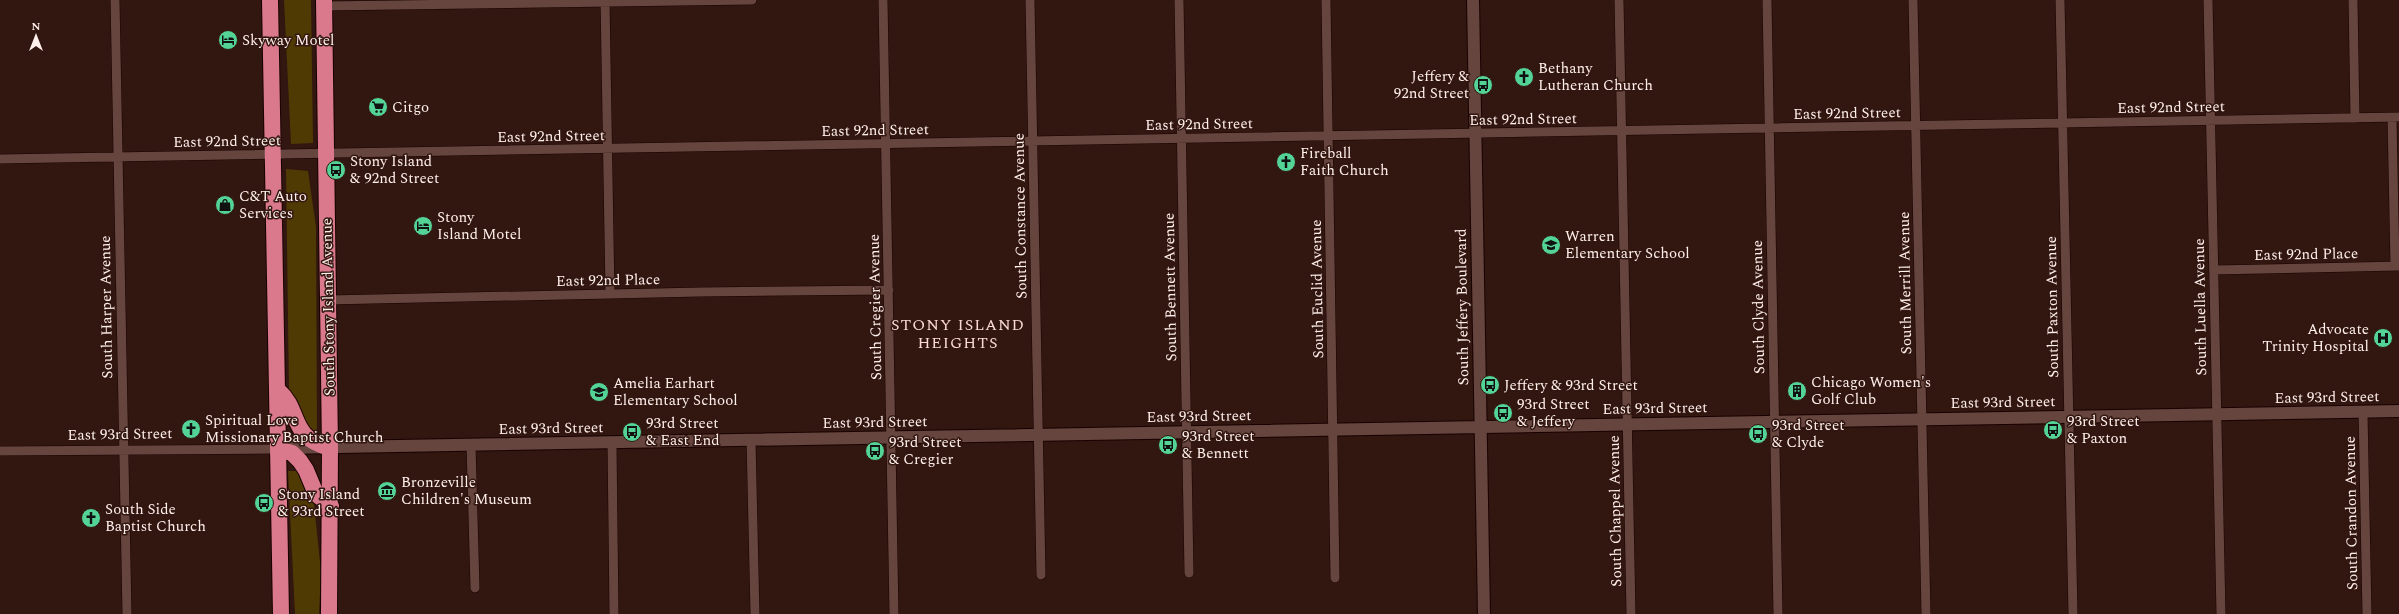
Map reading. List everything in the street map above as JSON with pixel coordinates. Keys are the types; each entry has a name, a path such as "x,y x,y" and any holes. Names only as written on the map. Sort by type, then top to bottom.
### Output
{"highway":[{"path":"270,0 281,614"},
{"name":"South Stony Island Avenue","path":"324,3 331,506 329,614"},
{"path":"278,390 287,398 294,418 306,437 317,444 330,448"},
{"path":"278,448 292,453 300,461 309,476 316,494 331,506"}],"street":[{"name":"South Harper Avenue","path":"114,0 122,450 127,614"},
{"path":"324,3 752,0"},
{"name":"South Cregier Avenue","path":"884,0 894,614"},
{"name":"South Constance Avenue","path":"1030,0 1041,574"},
{"name":"South Bennett Avenue","path":"1179,0 1189,573"},
{"name":"South Euclid Avenue","path":"1326,0 1334,430 1335,578"},
{"name":"South Jeffery Boulevard","path":"1473,0 1484,614"},
{"name":"South Chappel Avenue","path":"1619,0 1631,614"},
{"name":"South Clyde Avenue","path":"1766,0 1778,614"},
{"name":"South Merrill Avenue","path":"1913,0 1926,614"},
{"name":"South Paxton Avenue","path":"2060,0 2073,614"},
{"name":"South Luella Avenue","path":"2208,0 2221,614"},
{"path":"2353,0 2355,118"},
{"path":"605,1 610,294"},
{"name":"East 92nd Street","path":"0,159 2396,117"},
{"path":"2396,117 2397,266"},
{"name":"East 92nd Place","path":"2214,270 2397,266"},
{"name":"East 92nd Place","path":"328,300 888,290"},
{"name":"East 93rd Street","path":"0,451 472,446 2399,411"},
{"name":"South Crandon Avenue","path":"2362,412 2368,614"},
{"path":"752,440 755,614"},
{"path":"612,443 614,614"},
{"path":"472,446 475,588"}],"shaded area":[{"path":"284,0 311,0 313,143 291,144"},
{"path":"286,169 308,171 316,227 317,435 310,434 289,390"},
{"path":"288,471 298,471 314,504 321,572 319,614 295,614"}],"place":[{"name":"Skyway Motel","path":"228,40"},
{"name":"Bethany Lutheran Church","path":"1524,77"},
{"name":"Jeffery & 92nd Street","path":"1483,85"},
{"name":"Citgo","path":"378,107"},
{"name":"Fireball Faith Church","path":"1286,162"},
{"name":"Stony Island & 92nd Street","path":"336,170"},
{"name":"C&T Auto Services","path":"225,205"},
{"name":"Stony Island Motel","path":"423,226"},
{"name":"Warren Elementary School","path":"1551,245"},
{"name":"Advocate Trinity Hospital","path":"2383,338"},
{"name":"Jeffery & 93rd Street","path":"1490,385"},
{"name":"Chicago Women's Golf Club","path":"1797,391"},
{"name":"Amelia Earhart Elementary School","path":"599,392"},
{"name":"93rd Street & Jeffery","path":"1503,413"},
{"name":"Spiritual Love Missionary Baptist Church","path":"191,429"},
{"name":"93rd Street & Paxton","path":"2053,430"},
{"name":"93rd Street & East End","path":"632,432"},
{"name":"93rd Street & Clyde","path":"1758,434"},
{"name":"93rd Street & Bennett","path":"1168,445"},
{"name":"93rd Street & Cregier","path":"875,451"},
{"name":"Bronzeville Children's Museum","path":"387,491"},
{"name":"Stony Island & 93rd Street","path":"264,503"},
{"name":"South Side Baptist Church","path":"91,518"}],"district":[{"name":"STONY ISLAND HEIGHTS","path":"958,333"}]}
